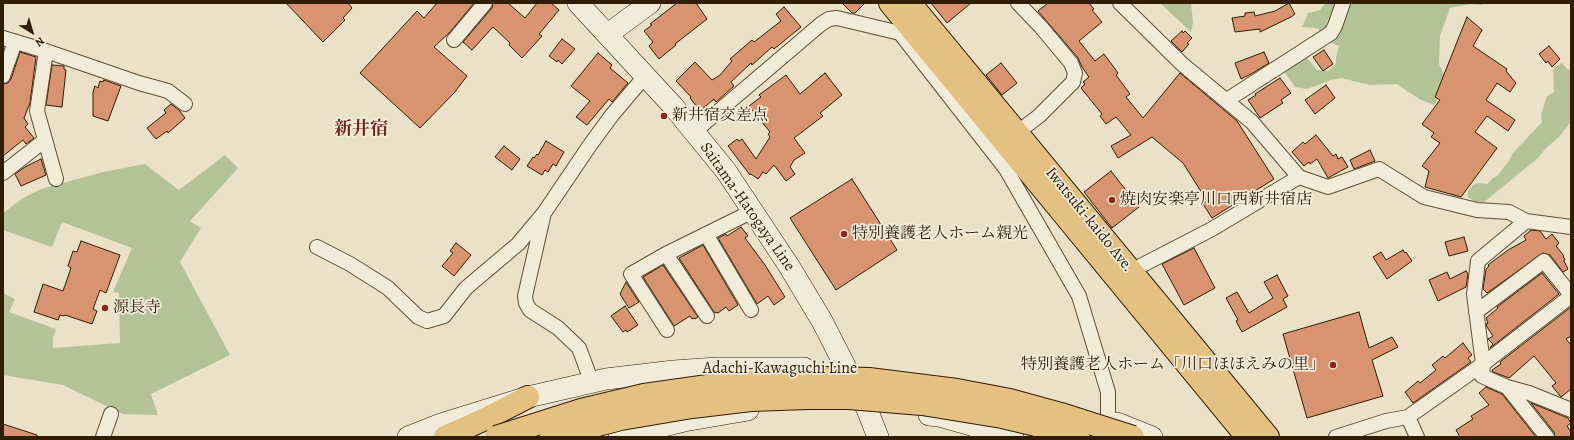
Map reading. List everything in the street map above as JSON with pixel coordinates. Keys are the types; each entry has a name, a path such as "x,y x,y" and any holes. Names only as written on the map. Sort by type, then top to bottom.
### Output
{"highway":[{"name":"Iwatsuki-kaido Ave.","path":"890,3 905,29 1013,164 1247,437"},
{"name":"Iwatsuki-kaido Ave.","path":"910,3 1018,132 1268,437"},
{"path":"496,437 581,410 644,395 736,382 783,378 869,379 964,391 1010,400 1061,414 1133,437"},
{"path":"445,437 528,397"},
{"path":"551,437 621,419 692,407 751,400 807,398 849,398 922,404 1002,417 1078,437"},
{"path":"922,404 1043,437"}],"main road":[{"name":"Saitama-Hatogaya Line","path":"578,3 646,75 694,132 726,172 753,211 822,320 867,409 878,437"},
{"path":"608,34 650,3"},
{"name":"Adachi-Kawaguchi Line","path":"408,437 441,424 528,397 592,383 674,371 717,368 846,368 901,372 983,386 1108,420 1152,437"},
{"path":"619,437 684,421 750,410 813,406 867,409 939,416 1014,437"}],"street":[{"path":"454,40 485,3"},
{"path":"1018,3 1041,27 1071,63 1075,73 1073,82 1039,116 1018,132"},
{"path":"1120,3 1182,64 1252,122 1299,177 1328,187 1379,169 1424,197 1477,210 1509,212 1526,221 1571,227"},
{"path":"1227,100 1328,35 1335,26 1343,3"},
{"path":"694,132 821,24 829,19 838,18 905,29"},
{"path":"3,76 9,40 168,91 185,104"},
{"path":"46,51 37,111 56,179"},
{"path":"317,247 350,264 388,288 418,317 427,321 444,316 466,288 518,244 544,213 594,139 646,75"},
{"path":"3,172 45,140"},
{"path":"1013,164 1079,296 1108,392 1108,420"},
{"path":"1131,271 1212,230 1299,177"},
{"path":"667,330 631,274 666,254 753,211"},
{"path":"544,213 525,296 526,303 530,310 558,328 578,348 592,383"},
{"path":"1526,221 1478,261 1474,294 1483,364 1482,376 1507,387 1529,393 1571,410"},
{"path":"706,234 751,310"},
{"path":"666,254 707,316"},
{"path":"1336,437 1386,421 1408,417 1483,364 1571,295 1544,261 1476,312"},
{"path":"1507,387 1547,437"},
{"path":"103,437 111,414"},
{"path":"1408,417 1416,437"}],"green space":[{"path":"1160,3 1191,3 1193,22 1191,32"},
{"path":"1325,3 1484,3 1482,5 1471,4 1450,8 1440,36 1439,64 1446,78 1444,88 1434,105 1421,100 1397,84 1369,85 1342,78 1331,80 1307,89 1295,87 1284,71 1298,61 1307,58 1317,70 1328,71 1336,64 1339,46 1329,42 1317,28 1302,27 1308,13 1320,10"},
{"path":"1562,63 1567,69 1571,70 1571,121 1560,136 1545,149 1538,158 1483,203 1474,201 1468,197 1468,191 1473,185 1478,183 1487,184 1498,175 1513,153 1542,122 1541,114 1547,96 1554,92 1553,69"},
{"name":"源長寺","path":"225,155 238,168 190,221 201,228 180,262 230,355 151,394 158,415 123,414 63,385 3,375 3,293 15,299 9,312 56,329 53,338 53,348 120,343 119,293 113,292 132,248 62,222 52,247 3,230 3,213 23,198 41,189 103,172 145,164 179,190"}],"building":[{"path":"286,3 348,3 352,8 343,18 345,20 323,42"},
{"path":"437,3 474,3 451,31 434,47 467,76 454,93 420,128 360,73 417,11 424,18"},
{"path":"493,3 508,3 525,18 537,3 551,3 559,10 539,34 542,36 522,58 509,45 510,43 493,27 472,50 463,42 492,8"},
{"path":"677,3 696,3 707,19 675,44 676,45 659,59 649,46 653,42 644,31 652,25 650,24"},
{"path":"842,3 865,3 855,13 852,13"},
{"path":"931,3 971,3 947,23"},
{"path":"1048,3 1089,3 1094,9 1092,10 1102,22 1079,41 1095,61 1104,54 1118,73 1116,75 1130,94 1126,97 1143,118 1180,73 1237,121 1274,179 1212,218 1203,204 1207,201 1183,163 1152,137 1118,158 1111,146 1131,135 1116,117 1106,124 1100,116 1102,114 1081,88 1085,84 1083,82 1089,77 1078,58 1038,11"},
{"path":"1289,3 1295,14 1291,17 1260,32 1260,29 1235,32 1232,18 1245,16 1245,13 1254,12 1255,16 1275,11"},
{"path":"784,7 801,27 774,49 772,47 752,65 751,63 731,82 734,86 716,102 714,99 700,111 690,98 691,97 676,81 695,62 712,80 720,75 732,61 730,59 752,40 754,42 781,21 776,14"},
{"path":"1467,17 1482,30 1473,46 1507,69 1506,71 1516,83 1510,92 1497,83 1486,100 1515,120 1508,131 1487,116 1475,132 1497,148 1461,197 1425,187 1429,171 1422,166 1440,143 1431,137 1434,133 1422,124 1440,100 1435,97"},
{"path":"1182,31 1183,33 1185,31 1192,38 1182,52 1171,41"},
{"path":"562,39 575,49 562,64 558,60 557,62 549,56"},
{"path":"1549,46 1560,59 1552,67 1548,61 1546,63 1539,54"},
{"path":"1324,50 1333,64 1323,71 1313,57"},
{"path":"20,52 36,57 30,103 24,118 28,124 25,127 34,138 26,144 23,140 3,156 3,84 8,83 11,79"},
{"path":"1264,52 1269,63 1241,79 1235,63"},
{"path":"598,53 612,65 610,68 628,83 612,102 609,99 587,125 576,117 590,101 571,86"},
{"path":"1001,63 1017,83 1002,95 986,75"},
{"path":"52,65 64,66 64,69 66,70 62,107 46,105"},
{"path":"825,73 842,95 820,113 823,116 794,138 805,153 794,160 790,167 795,174 786,181 774,165 766,174 763,172 758,179 751,174 750,175 728,146 737,139 739,141 742,139 756,159 770,137 768,134 770,132 749,106 761,97 759,95 786,75 800,94"},
{"path":"1280,78 1291,93 1281,100 1283,103 1260,118 1248,100"},
{"path":"104,80 121,86 108,121 93,116 93,92 95,86 98,88 100,81 103,82"},
{"path":"1326,85 1335,98 1315,114 1305,100"},
{"path":"171,104 179,110 185,118 168,133 167,131 156,139 147,128 166,113 164,110"},
{"path":"1316,135 1333,156 1336,154 1338,159 1342,157 1348,167 1328,178 1317,159 1304,166 1292,152 1303,142 1305,144"},
{"path":"546,141 564,152 556,166 553,164 548,172 545,170 542,175 527,166 533,157 534,158 537,154 538,155"},
{"path":"504,146 520,159 512,170 495,157"},
{"path":"1370,150 1375,161 1354,169 1350,160"},
{"path":"41,159 46,175 21,186 15,174"},
{"path":"1111,171 1139,207 1112,228 1084,192"},
{"name":"特別養護老人ホーム親光","path":"852,179 897,250 836,290 790,218"},
{"path":"741,227 748,236 745,238 765,265 785,297 774,305 768,296 757,304 718,238 726,234 727,236"},
{"path":"1531,230 1540,231 1546,239 1552,234 1559,243 1556,246 1564,256 1564,261 1568,269 1563,272 1550,255 1543,253 1487,293 1483,289 1488,265 1508,250 1526,240 1524,236"},
{"path":"1464,237 1468,251 1449,256 1445,242"},
{"path":"81,241 120,255 106,293 100,290 93,309 97,311 92,324 65,315 60,315 58,320 34,312 43,284 63,291 71,268 68,266 73,251 77,252"},
{"path":"456,243 471,255 454,276 442,266 453,253 450,251"},
{"path":"703,245 738,305 729,311 726,307 718,313 714,312 679,258"},
{"path":"1194,248 1215,288 1184,305 1162,264"},
{"path":"1403,250 1412,261 1387,279 1373,257 1381,252 1386,260"},
{"path":"663,265 698,317 695,319 692,319 690,316 674,326 643,277"},
{"path":"1466,271 1468,274 1466,287 1438,301 1429,280 1447,272 1450,279"},
{"path":"1542,273 1559,294 1490,348 1493,344 1488,339 1493,336 1487,327 1486,324 1488,323 1486,318 1498,308 1497,307"},
{"path":"1277,275 1288,296 1283,299 1287,307 1242,332 1236,321 1238,320 1226,298 1237,292 1249,313 1273,298 1264,282"},
{"path":"626,282 639,302 629,308 620,294"},
{"path":"625,306 638,325 627,332 626,330 623,332 611,316"},
{"path":"1571,307 1571,336 1566,339 1571,345 1571,389 1561,397 1552,386 1556,383 1534,356 1509,378 1493,372 1492,370 1501,364 1500,362"},
{"name":"特別養護老人ホーム「川口ほほえみの里」","path":"1359,312 1369,348 1392,337 1398,347 1372,360 1383,396 1307,418 1283,334"},
{"path":"1463,343 1472,355 1468,358 1471,362 1413,403 1405,392 1418,381 1420,383 1436,370 1432,365 1443,356 1445,358"},
{"path":"1486,387 1502,394 1536,437 1460,437 1456,430 1473,419 1471,416 1489,405 1479,393"},
{"path":"1531,403 1568,418 1571,423 1567,426 1571,432 1571,437 1555,437 1554,432"},
{"path":"3,424 37,435 37,437 3,437"}],"place":[{"name":"新井宿交差点","path":"664,116"},
{"name":"焼肉安楽亭川口西新井宿店","path":"1112,200"},
{"name":"特別養護老人ホーム親光","path":"844,234"},
{"name":"源長寺","path":"105,308"},
{"name":"特別養護老人ホーム「川口ほほえみの里」","path":"1333,365"}],"district":[{"name":"新井宿","path":"361,130"}]}
